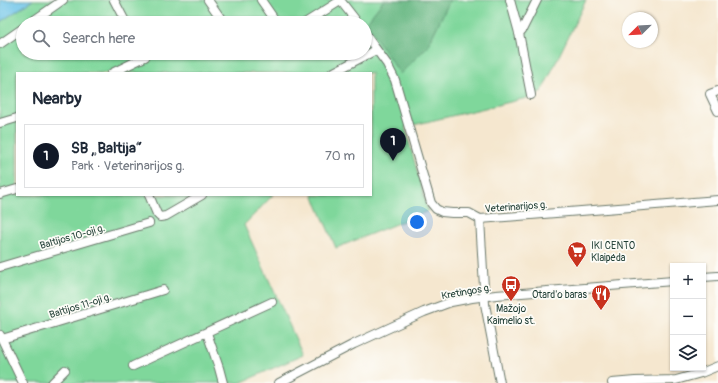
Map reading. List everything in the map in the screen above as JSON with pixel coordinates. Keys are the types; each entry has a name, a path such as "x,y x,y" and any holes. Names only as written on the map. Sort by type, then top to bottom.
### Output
{"street":[{"path":"114,0 122,16"},
{"path":"208,0 219,16"},
{"path":"261,0 272,16"},
{"path":"316,16 340,0 353,16"},
{"path":"510,0 519,33 531,95"},
{"path":"519,33 537,0"},
{"path":"40,16 61,1"},
{"path":"0,44 16,33"},
{"name":"Veterinarijos g.","path":"372,44 395,80 431,203 436,209 442,212 469,213 480,219 718,200"},
{"path":"372,52 376,50"},
{"path":"114,72 139,60"},
{"path":"334,72 357,60"},
{"path":"714,92 718,111"},
{"path":"0,122 16,118"},
{"path":"0,194 16,189"},
{"path":"148,196 160,217 166,216 200,196"},
{"path":"480,219 485,304 500,383"},
{"name":"Baltijos 10-oji g.","path":"0,267 149,223"},
{"path":"706,277 718,276"},
{"name":"Kretingos g.","path":"279,383 354,344 413,316 451,302 485,297 670,281"},
{"name":"Baltijos 11-oji g.","path":"1,337 163,290"},
{"path":"133,366 272,302"},
{"path":"207,332 223,383"},
{"path":"1,337 23,383"},
{"path":"612,383 621,381 676,380 701,373 718,366"},
{"path":"52,383 65,370"}],"green space":[{"path":"33,0 384,0 371,16 16,16 16,60 372,60 372,25 427,47 450,0 586,0 542,91 531,97 405,127 428,211 336,248 313,196 372,196 372,72 16,72 16,196 272,196 244,225 303,355 240,383 0,383 0,22"},
{"path":"384,0 450,0 427,47 400,74 372,32 371,16"}],"water":[{"path":"0,0 33,0 0,22"}],"place":[{"name":"SB „Baltija“","path":"393,161"},
{"name":"IKI CENTO Klaipėda","path":"577,268"},
{"name":"Mažojo Kaimelio st.","path":"511,302"},
{"name":"Otard'o baras","path":"601,311"}]}
